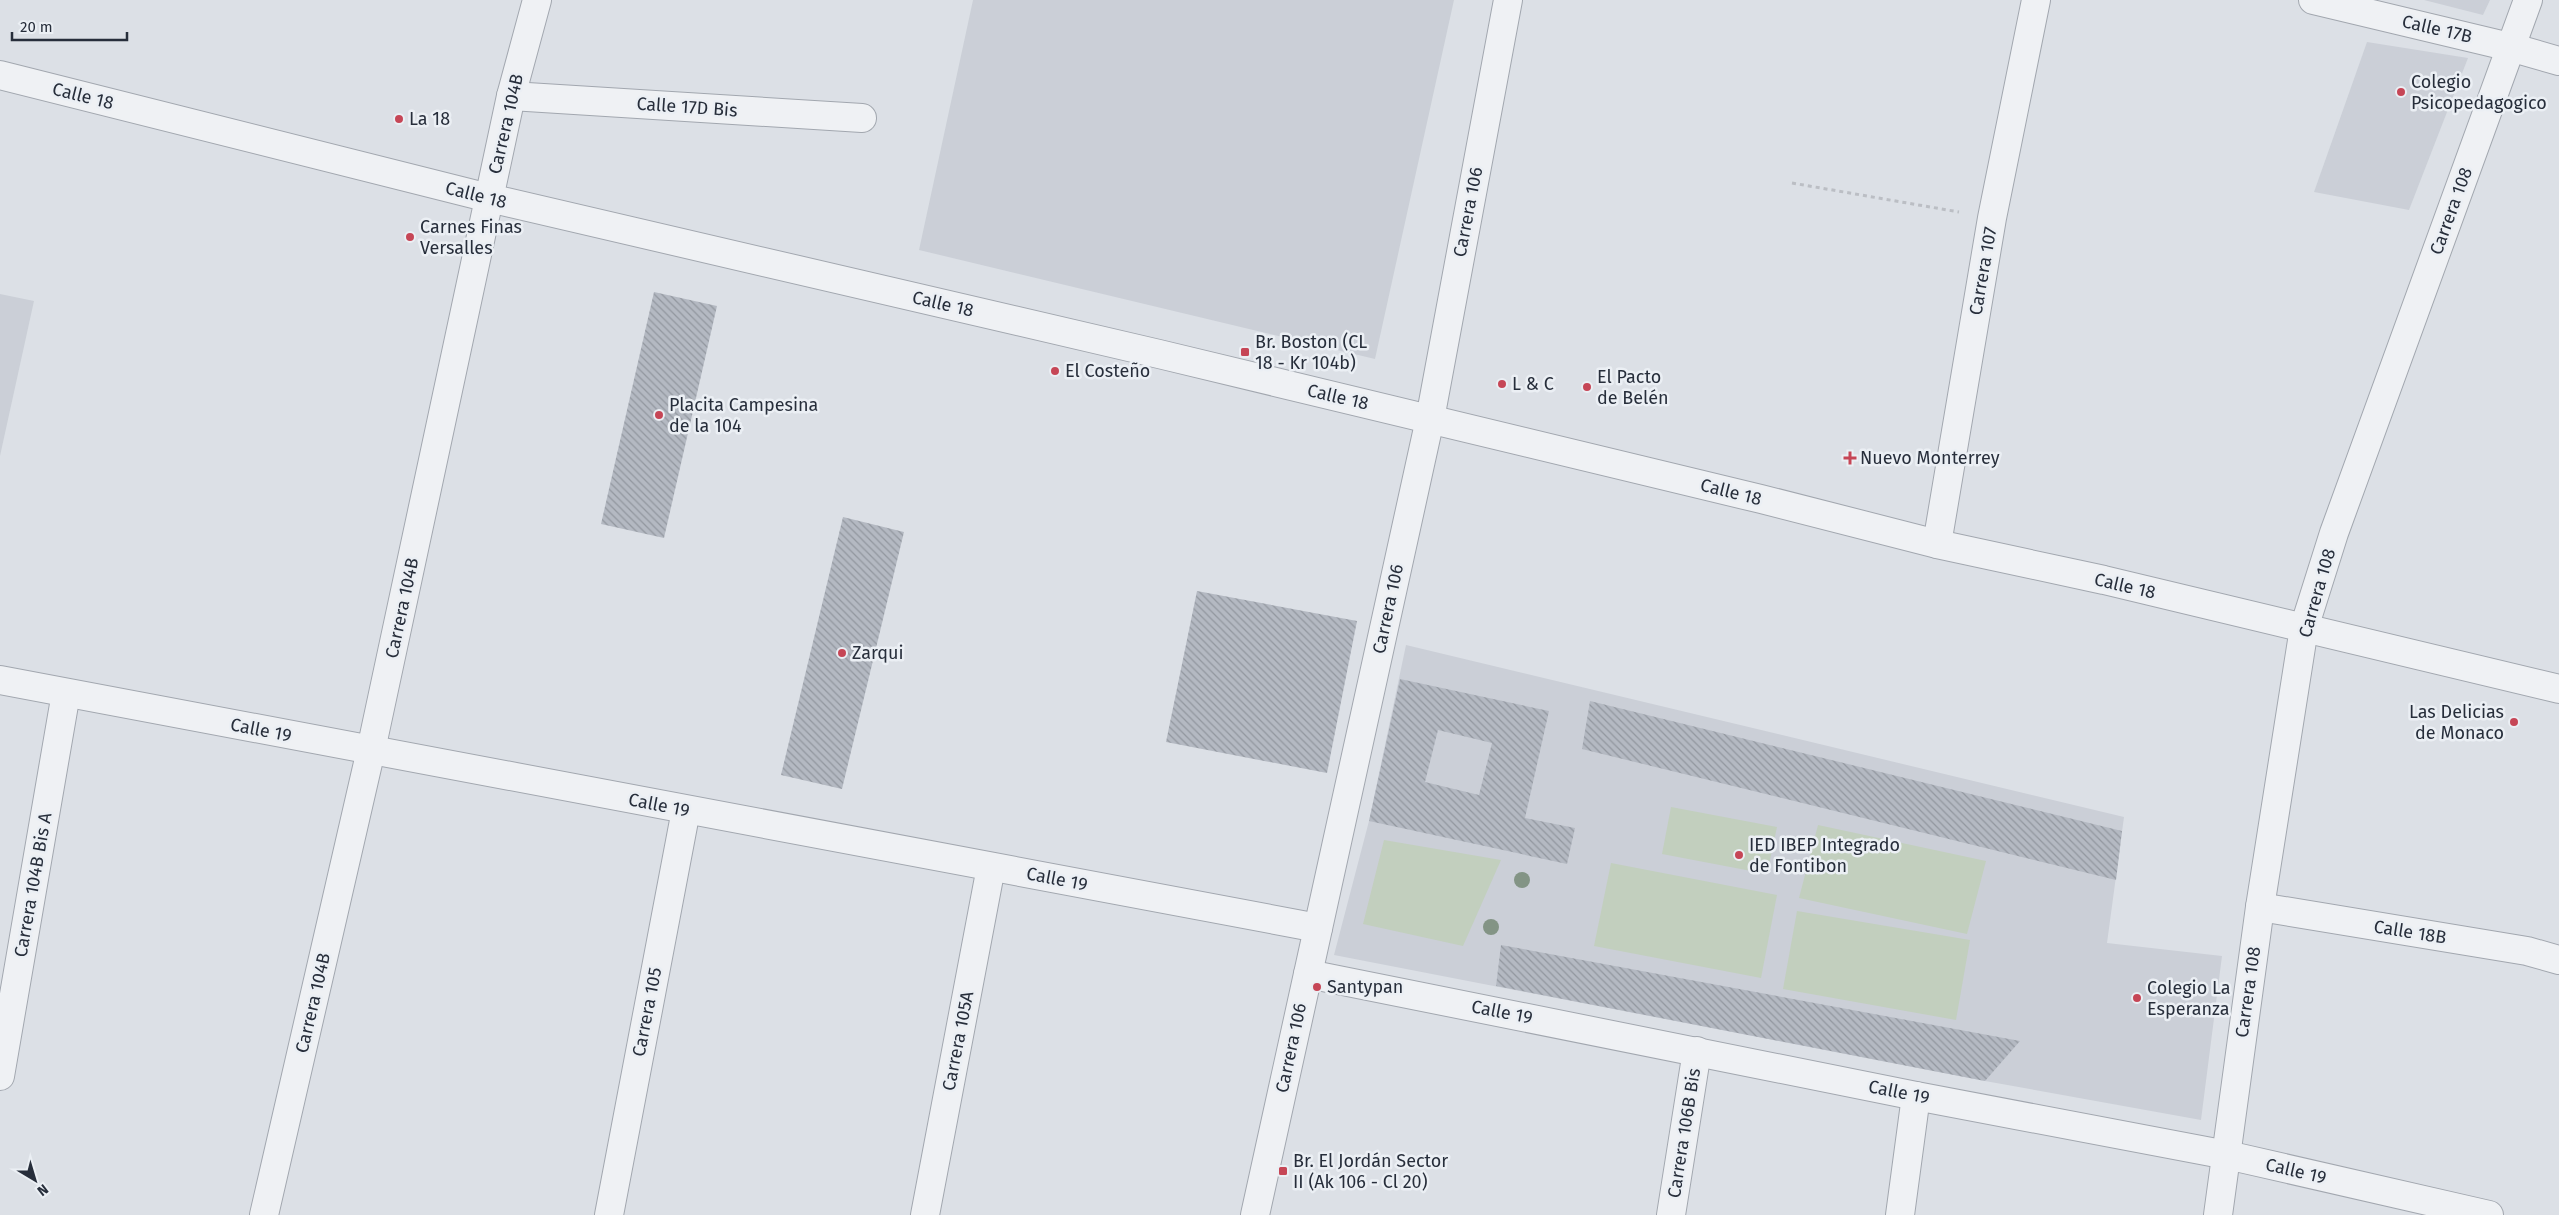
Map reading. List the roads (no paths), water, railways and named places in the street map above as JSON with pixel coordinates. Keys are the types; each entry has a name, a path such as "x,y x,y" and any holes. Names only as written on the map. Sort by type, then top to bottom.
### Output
{"street":[{"name":"Carrera 104B","path":"264,1215 371,750 511,96 536,0"},
{"name":"Carrera 106","path":"1255,1215 1430,419 1508,0"},
{"name":"Carrera 107","path":"1936,544 1992,218 2036,0"},
{"name":"Calle 17B","path":"2313,0 2510,47 2559,62"},
{"name":"Carrera 108","path":"2218,1215 2260,906 2304,628 2334,533 2528,0"},
{"name":"Calle 18","path":"0,75 489,198 1430,419 1761,499 1936,544 2104,580 2559,689"},
{"name":"Calle 17D Bis","path":"511,96 862,118"},
{"name":"Calle 19","path":"0,680 1318,928"},
{"name":"Carrera 104B Bis A","path":"0,1076 66,693"},
{"name":"Carrera 105","path":"609,1215 686,810"},
{"name":"Carrera 105A","path":"925,1215 991,867"},
{"name":"Calle 18B","path":"2260,906 2527,951 2559,960"},
{"name":"Calle 19","path":"1308,974 1916,1096 2227,1155 2489,1215"},
{"name":"Carrera 106B Bis","path":"1671,1215 1697,1051"},
{"path":"1900,1215 1916,1096"}],"place":[{"name":"Colegio Psicopedagogico","path":"2401,92"},
{"name":"La 18","path":"399,119"},
{"name":"Carnes Finas Versalles","path":"410,237"},
{"name":"Br. Boston (CL 18 - Kr 104b)","path":"1245,352"},
{"name":"El Costeño","path":"1055,371"},
{"name":"L & C","path":"1502,384"},
{"name":"El Pacto de Belén","path":"1587,387"},
{"name":"Placita Campesina de la 104","path":"659,415"},
{"name":"Nuevo Monterrey","path":"1850,458"},
{"name":"Zarqui","path":"842,653"},
{"name":"Las Delicias de Monaco","path":"2514,722"},
{"name":"IED IBEP Integrado de Fontibon","path":"1739,855"},
{"name":"Santypan","path":"1317,987"},
{"name":"Colegio La Esperanza","path":"2137,998"},
{"name":"Br. El Jordán Sector II (Ak 106 - Cl 20)","path":"1283,1171"}]}
